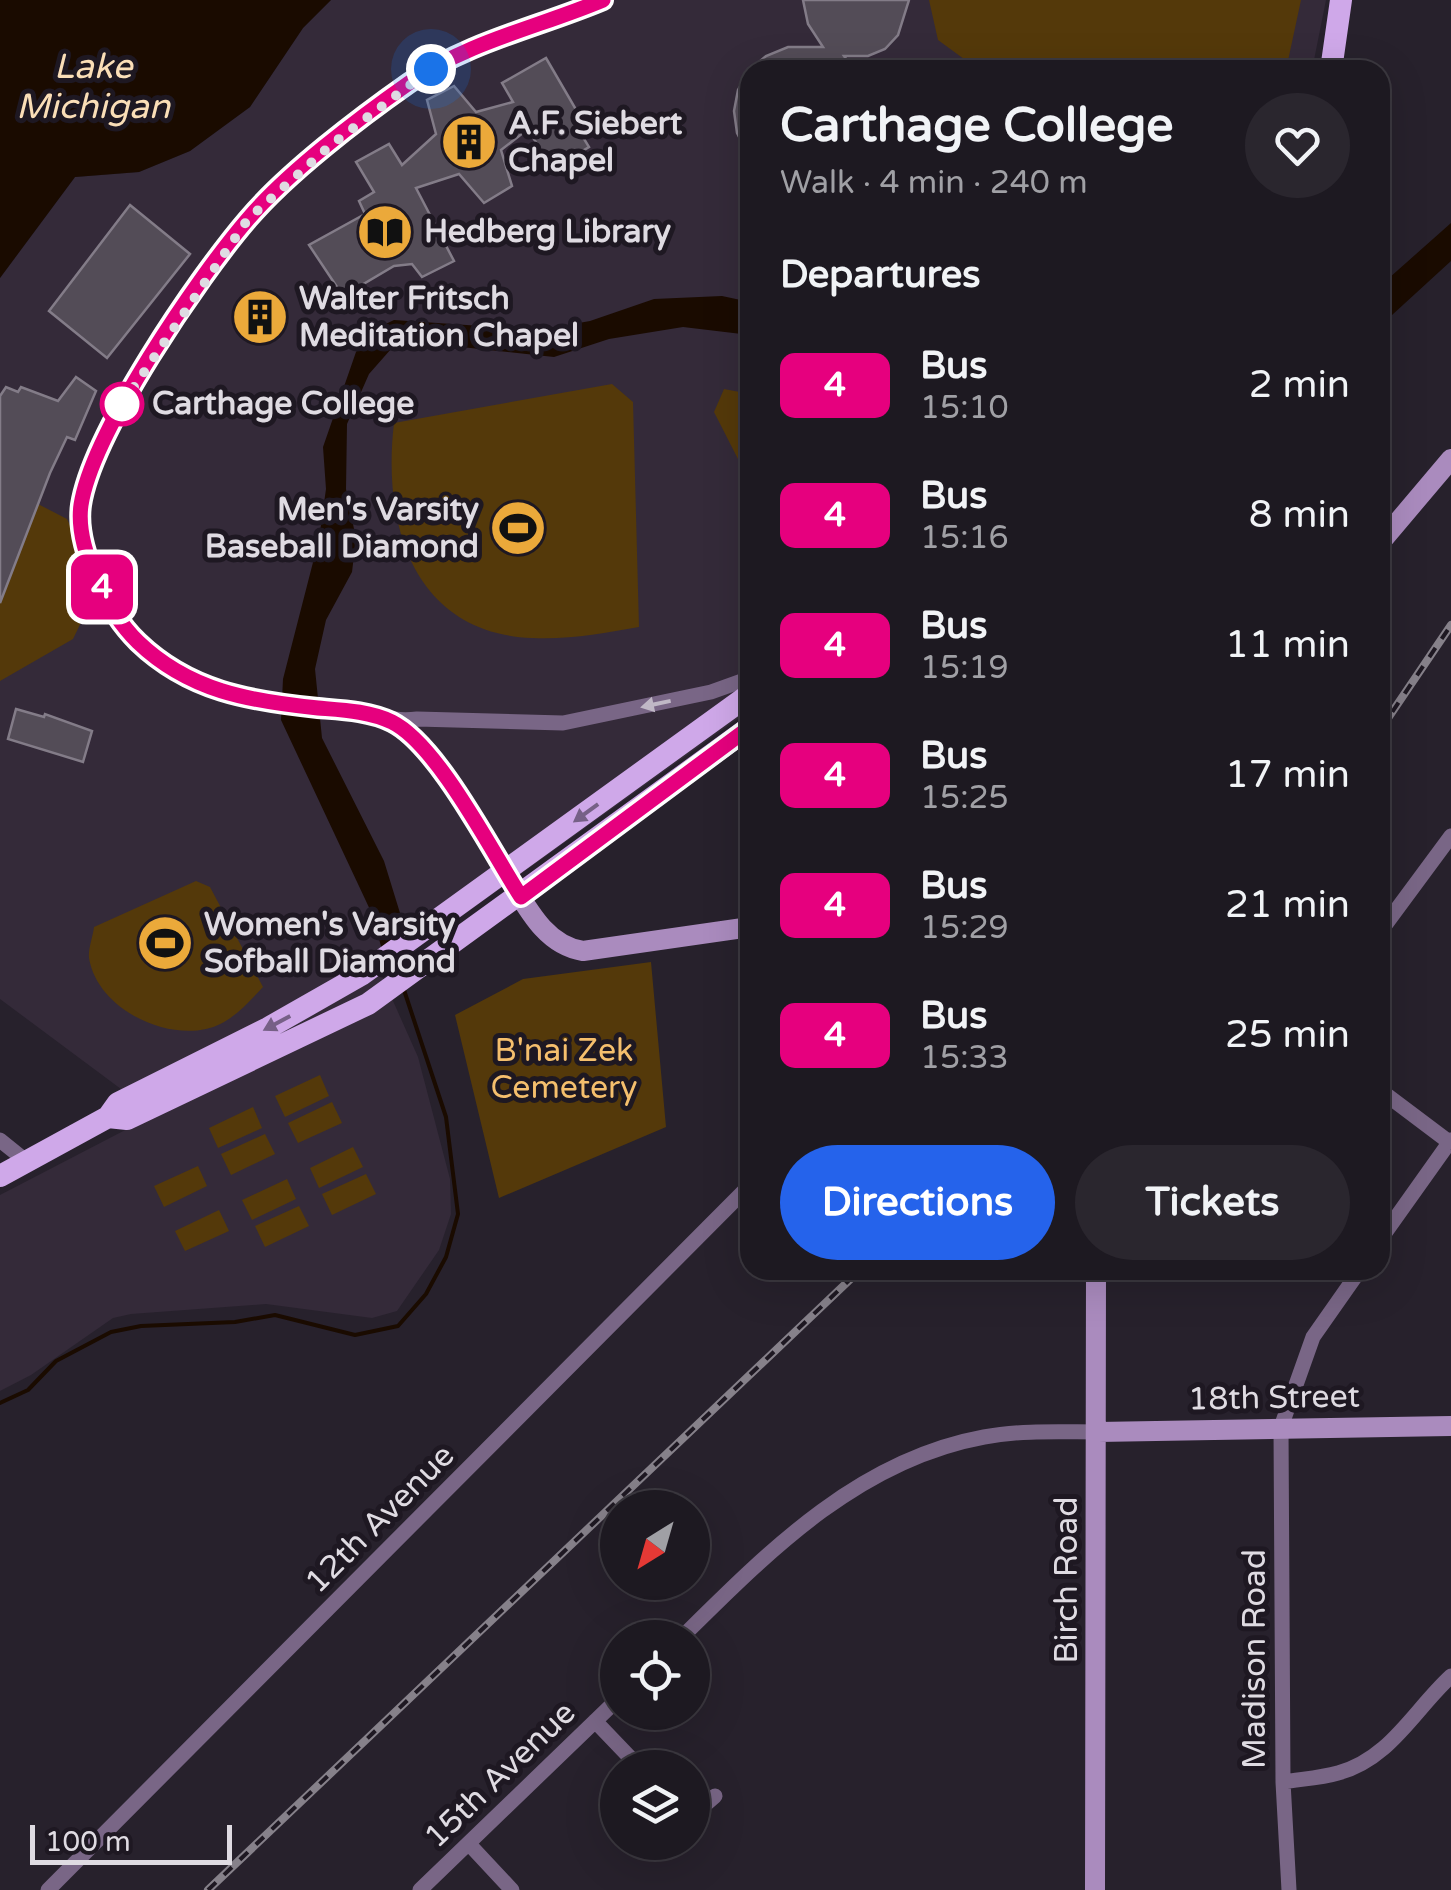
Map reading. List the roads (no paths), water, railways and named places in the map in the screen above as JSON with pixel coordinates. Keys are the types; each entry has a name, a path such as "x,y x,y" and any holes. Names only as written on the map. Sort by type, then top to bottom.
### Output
{"main road":[{"path":"1332,60 1341,0"},
{"path":"0,1176 108,1117 118,1103 268,1028 362,975 740,701"},
{"path":"108,1117 128,1120 368,1004 521,897 740,734"}],"street":[{"path":"604,0 449,58 408,83 290,178 248,219 113,418 96,453 80,509 84,539 100,583 134,638 180,676 208,689 275,704 332,709 394,723 417,719 563,724 712,692 740,682"},
{"path":"1390,531 1451,459"},
{"path":"394,723 421,747 498,853 504,872 548,936 569,949 583,951 740,928"},
{"path":"1390,918 1451,836"},
{"path":"1390,1097 1450,1141 1390,1226"},
{"path":"0,1140 26,1162"},
{"name":"12th Avenue","path":"48,1890 740,1196"},
{"name":"Birch Road","path":"1096,1280 1096,1890"},
{"path":"1281,1426 1314,1337 1353,1280"},
{"name":"Madison Road","path":"1281,1426 1283,1782 1289,1890"},
{"name":"18th Street","path":"1098,1432 1451,1426"},
{"path":"700,1620 804,1522 888,1470 979,1438 1038,1431 1098,1432"},
{"path":"1283,1782 1339,1773 1362,1764 1390,1744 1451,1676"},
{"name":"15th Avenue","path":"420,1890 600,1716"},
{"path":"594,1721 622,1750"},
{"path":"710,1800 715,1796"},
{"path":"469,1844 512,1890"}],"water":[{"name":"Lake Michigan","path":"0,0 331,0 303,28 250,107 190,151 139,172 75,177 0,278"},
{"path":"1451,223 1451,261 1390,317 1390,277"},
{"path":"722,296 740,300 740,334 683,327 609,339 554,357 415,342 391,349 369,374 347,424 346,489 356,539 352,572 326,620 315,669 322,738 384,861 404,926 404,934 382,950 373,916 281,720 283,679 319,539 326,489 323,447 356,352 373,330 394,320 539,330 590,321 654,299"}],"waterway":[{"path":"0,1403 28,1390 56,1361 111,1332 141,1326 235,1322 275,1315 355,1335 398,1326 426,1294 446,1257 458,1214 446,1117 403,987"}],"railway":[{"path":"1390,715 1451,625"},
{"path":"208,1890 849,1280"}],"place":[{"name":"A.F. Siebert Chapel","path":"469,142"},
{"name":"Hedberg Library","path":"385,232"},
{"name":"Walter Fritsch Meditation Chapel","path":"260,317"},
{"name":"Carthage College","path":"122,404"},
{"name":"Men's Varsity Baseball Diamond","path":"518,528"},
{"name":"Women's Varsity Sofball Diamond","path":"165,943"}],"park label":[{"name":"B'nai Zek Cemetery","path":"564,1070"}]}
